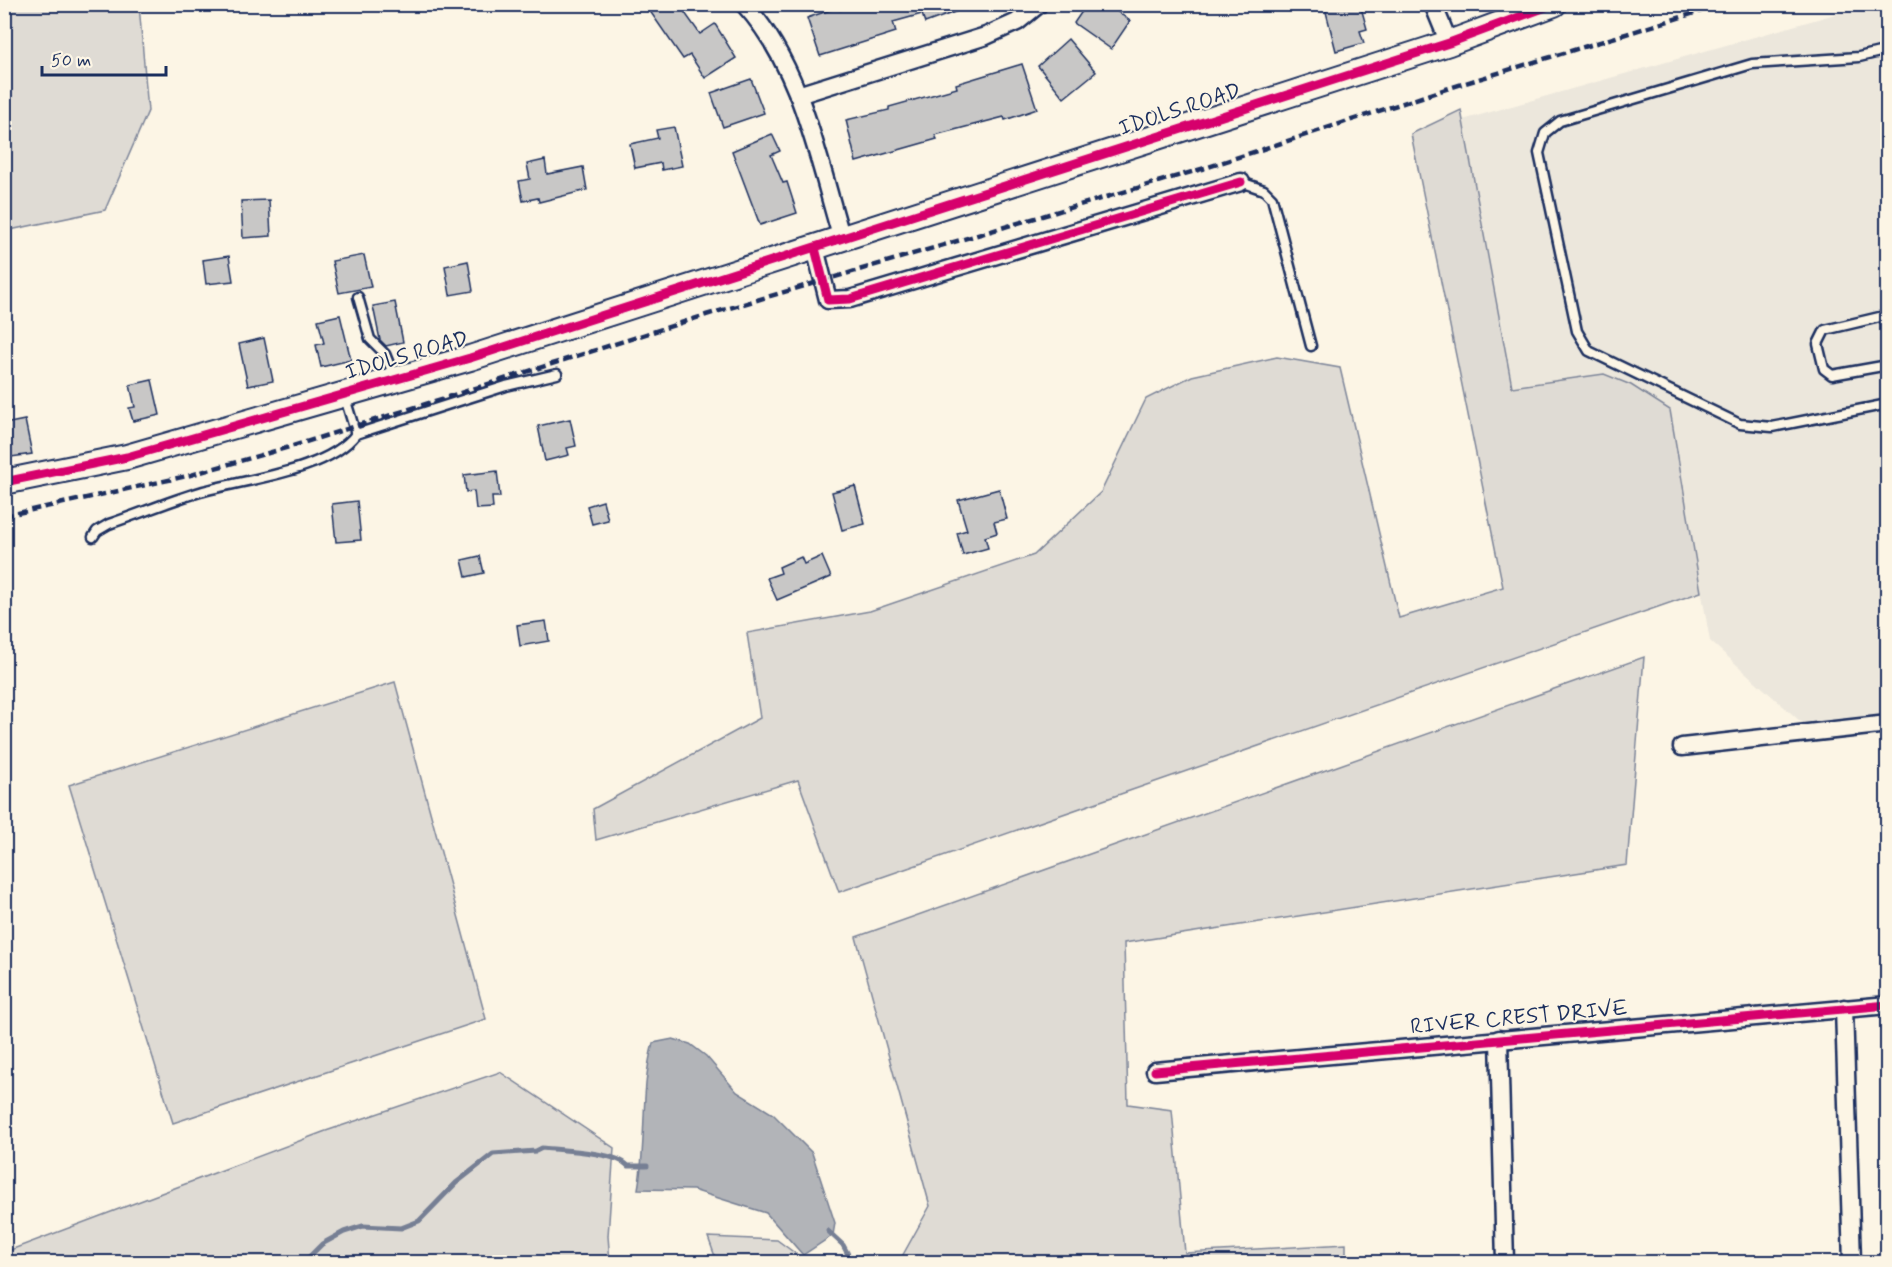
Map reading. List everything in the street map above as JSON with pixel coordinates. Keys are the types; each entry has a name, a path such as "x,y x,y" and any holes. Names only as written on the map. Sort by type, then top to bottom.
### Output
{"street":[{"path":"744,4 761,22 780,55 798,95 842,240"},
{"path":"798,95 986,36 1017,22 1039,4"},
{"path":"1433,4 1449,43"},
{"name":"IDOLS ROAD","path":"4,482 127,457 470,358 1449,43 1554,4"},
{"path":"815,248 828,300 850,299 1241,182"},
{"path":"1682,747 1887,724"},
{"name":"RIVER CREST DRIVE","path":"1155,1071 1887,1005"},
{"path":"1844,1008 1852,1263"},
{"path":"1499,1040 1505,1263"}],"lane":[{"path":"1887,50 1859,57 1752,64 1560,120 1545,133 1539,153 1577,331 1589,351 1740,424 1772,428 1887,404"},
{"path":"1241,182 1264,190 1272,198 1311,346"},
{"path":"357,297 370,339 385,354 395,380"},
{"path":"1887,315 1825,330 1818,344 1824,369 1832,375 1887,365"},
{"path":"93,537 97,531 109,524 198,493 312,464 334,455 356,434 506,386 556,374"},
{"path":"344,394 356,434"}],"shaded area":[{"path":"4,5 139,5 148,111 105,210 5,231"},
{"path":"1867,5 1887,5 1887,718 1809,729 1710,641 1670,410 1493,390 1445,125"},
{"path":"1461,110 1512,387 1604,374 1631,385 1670,410 1701,592 839,892 798,780 596,840 593,809 760,718 747,633 870,611 1034,555 1101,492 1146,399 1192,376 1277,357 1340,368 1399,618 1503,587 1411,134"},
{"path":"1644,657 1627,865 1124,943 1128,1104 1172,1110 1185,1253 1346,1244 1346,1262 899,1262 930,1206 856,937"},
{"path":"395,682 486,1019 173,1123 69,785"},
{"path":"673,1039 690,1044 706,1056 737,1092 773,1114 812,1153 835,1223 833,1235 803,1255 766,1213 693,1190 638,1189 646,1080 653,1043"},
{"path":"500,1072 614,1148 608,1236 610,1262 5,1262 5,1252 323,1132"},
{"path":"708,1237 777,1240 807,1262 717,1262"}],"building":[{"path":"645,4 698,4 685,13 700,34 715,24 736,58 705,78 690,55 683,59"},
{"path":"861,4 966,4 966,8 925,23 922,14 893,22 896,32 820,56 807,18 839,7 840,10"},
{"path":"1087,4 1107,4 1130,21 1111,49 1074,23"},
{"path":"1324,4 1360,4 1367,29 1360,31 1364,43 1336,51"},
{"path":"1068,39 1096,72 1064,98 1038,66"},
{"path":"1022,64 1037,109 1005,120 1004,117 935,135 937,139 856,162 846,120 889,110 889,107 957,88 956,84"},
{"path":"751,79 764,113 723,127 711,93"},
{"path":"674,127 682,166 662,170 661,163 635,168 630,144 658,138 656,130"},
{"path":"772,134 780,151 771,155 783,183 787,182 797,213 760,225 732,151"},
{"path":"545,160 547,174 583,167 587,190 539,202 538,198 523,201 519,181 530,179 527,164"},
{"path":"269,200 271,236 243,238 241,201"},
{"path":"364,255 371,287 339,293 332,261"},
{"path":"229,256 233,281 206,284 203,260"},
{"path":"468,261 473,291 450,295 445,266"},
{"path":"395,302 403,342 386,346 380,340 373,306"},
{"path":"340,315 351,360 321,367 316,345 324,343 318,320"},
{"path":"264,338 273,381 248,386 239,344"},
{"path":"152,380 160,415 133,421 129,408 135,407 130,385"},
{"path":"570,419 576,446 567,448 569,455 545,461 538,426"},
{"path":"25,420 32,454 4,458 4,424"},
{"path":"497,471 500,497 492,497 493,508 476,509 474,491 466,492 464,475"},
{"path":"855,486 865,524 842,530 832,492"},
{"path":"999,489 1007,519 994,522 997,533 985,537 988,548 963,555 957,533 967,530 958,500"},
{"path":"357,501 361,540 336,542 332,504"},
{"path":"603,501 608,520 592,524 587,506"},
{"path":"480,556 484,573 466,577 462,560"},
{"path":"822,556 831,577 777,600 767,578 781,573 779,567 801,557 804,564"},
{"path":"546,621 549,641 520,646 517,625"}],"waterway":[{"path":"304,1262 322,1244 344,1232 363,1226 401,1228 419,1221 456,1183 493,1154 536,1151 542,1148 601,1155 622,1161 628,1166 647,1166"},
{"path":"828,1231 843,1245 852,1262"}],"railway":[{"path":"4,516 187,476 293,446 706,315 1205,168 1446,89 1724,4"}],"cycle path":[{"path":"4,482 127,457 470,358 1449,43 1554,4"},
{"path":"815,248 828,300 850,299 1241,182"},
{"path":"1155,1071 1888,1005"}]}
